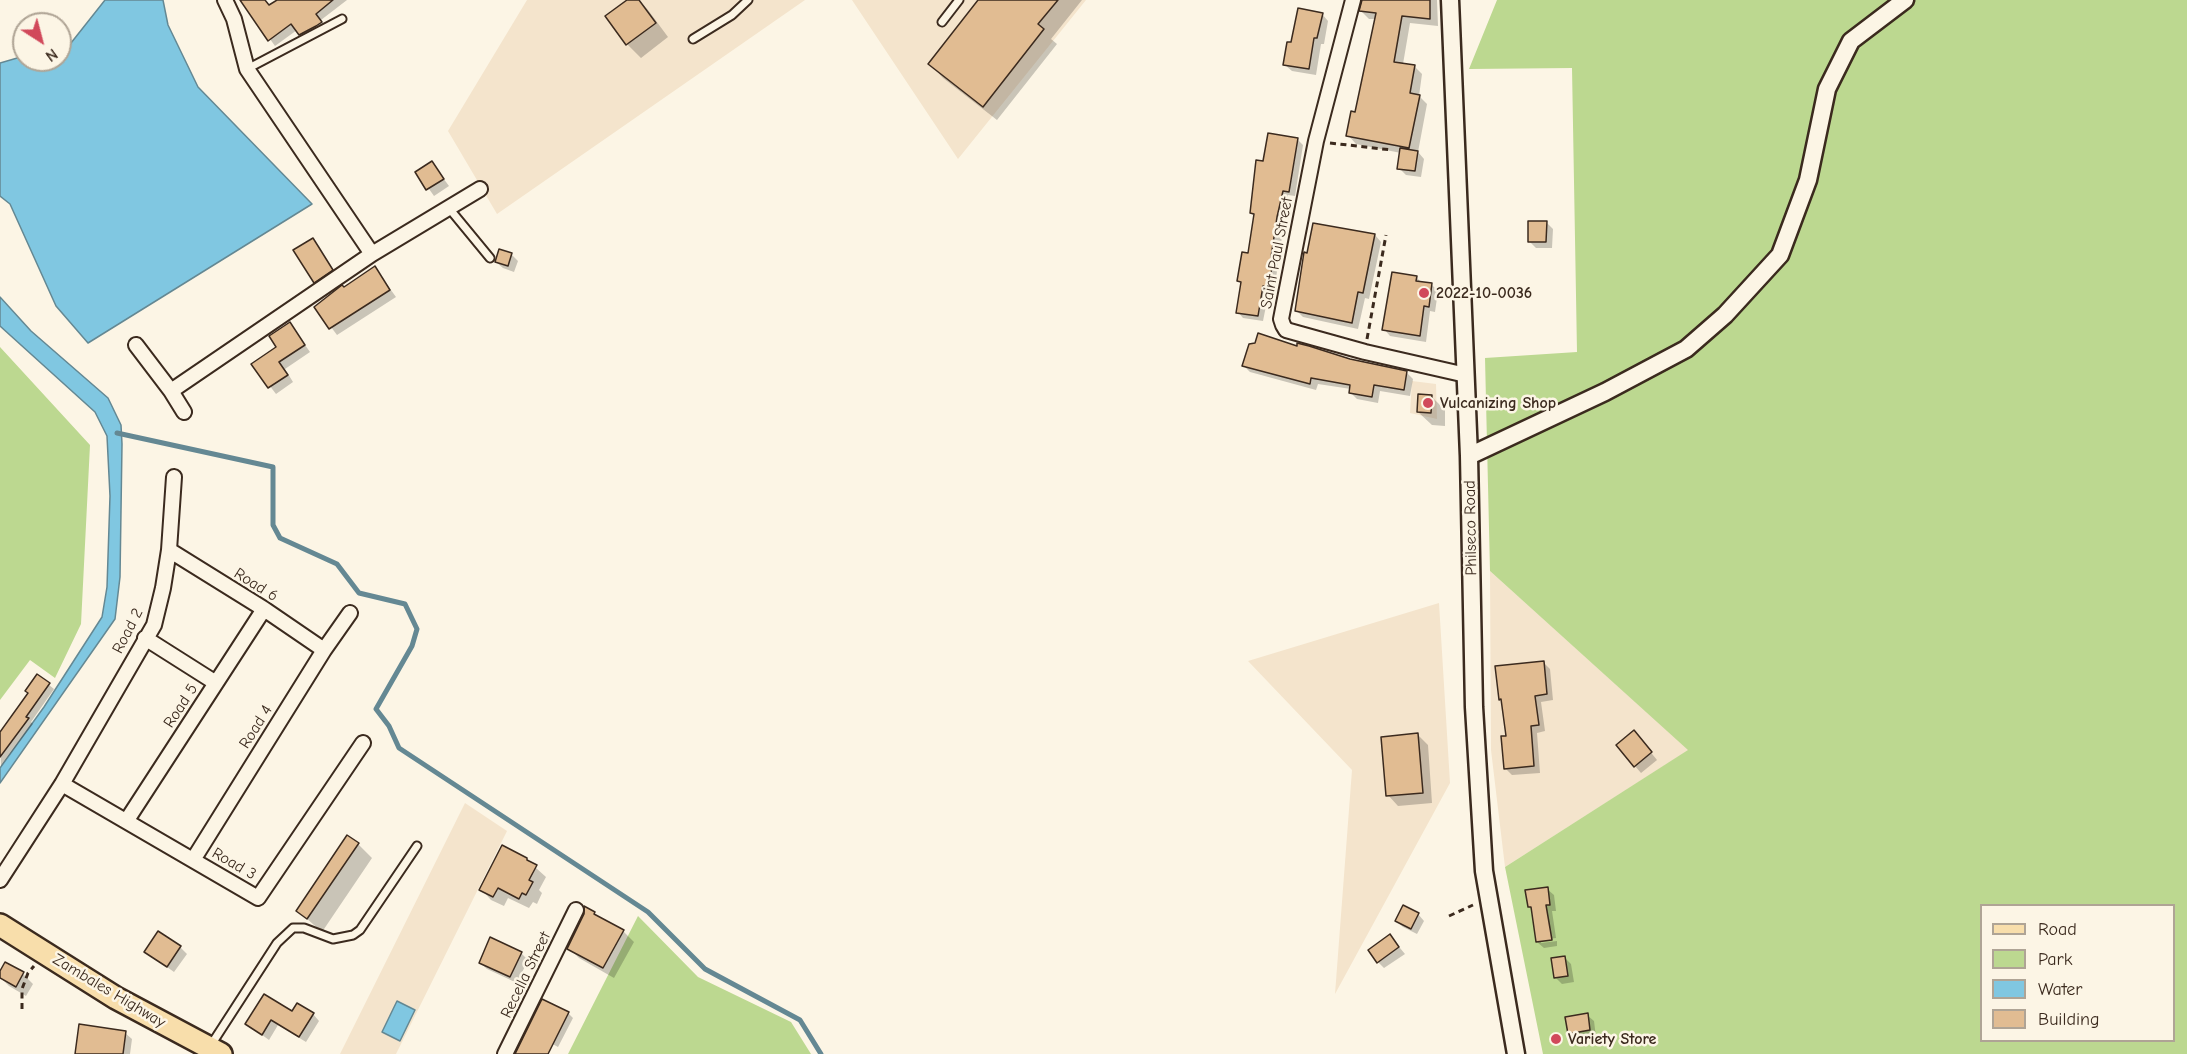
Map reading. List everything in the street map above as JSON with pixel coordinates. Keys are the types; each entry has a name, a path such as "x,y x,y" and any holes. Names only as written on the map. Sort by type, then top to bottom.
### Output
{"main road":[{"name":"Zambales Highway","path":"0,925 116,998 215,1051"}],"street":[{"path":"225,0 234,20 247,69 372,254"},
{"name":"Saint Paul Street","path":"1353,0 1316,141 1281,319 1286,330 1365,352 1466,375"},
{"name":"Philseco Road","path":"1450,0 1469,456 1474,706 1484,871 1516,1054"},
{"path":"1469,456 1605,392 1686,349 1725,315 1780,255 1808,180 1827,89 1851,41 1905,0"},
{"path":"171,391 372,254 480,189"},
{"path":"136,345 184,412"},
{"name":"Road 2","path":"0,880 62,784 154,626 169,550 174,477"},
{"name":"Road 6","path":"169,550 264,609 324,650"},
{"name":"Road 5","path":"127,820 264,609"},
{"name":"Road 4","path":"193,860 350,612"},
{"path":"145,638 216,683"},
{"name":"Road 3","path":"62,784 258,898 363,743"},
{"name":"Recella Street","path":"505,1054 576,910"}],"lane":[{"path":"693,39 732,15 748,0"},
{"path":"942,22 959,0"},
{"path":"247,69 342,19"},
{"path":"448,207 490,258"},
{"path":"215,1051 277,943 293,928 303,928 333,939 353,935 360,930 417,846"}],"path":[{"path":"1316,141 1392,150"},
{"path":"1365,352 1386,235"},
{"path":"1449,916 1488,898"},
{"path":"22,1009 22,988 28,973 45,953"}],"shaded area":[{"path":"527,0 805,0 497,214 448,131"},
{"path":"852,0 1086,0 958,159"},
{"path":"1412,381 1436,384 1437,419 1410,413"},
{"path":"1490,571 1689,750 1505,867 1491,750"},
{"path":"1439,603 1450,783 1335,994 1352,770 1248,661"},
{"path":"465,803 507,831 396,1054 340,1054"}],"green space":[{"path":"1497,0 2187,0 2187,1054 1543,1054 1505,867 1688,750 1490,571 1485,358 1577,352 1572,68 1469,69"},
{"path":"0,347 90,445 81,624 55,678 30,660 0,700"},
{"path":"638,916 698,977 791,1022 811,1054 568,1054"}],"water":[{"path":"105,0 163,0 168,25 198,87 312,204 88,343 56,306 10,204 0,196 0,63 12,60 12,72 72,72 72,42"},
{"path":"0,297 31,331 108,398 121,425 122,444 120,577 115,619 0,783 0,768 44,707 102,617 107,587 110,496 107,436 95,412 0,326"},
{"path":"397,1001 415,1010 400,1041 382,1032"}],"building":[{"path":"240,0 265,0 269,5 277,0 333,0 316,14 322,22 316,26 299,35 291,24 268,41"},
{"path":"627,0 639,0 656,23 626,45 605,16"},
{"path":"978,0 1058,0 1038,24 1044,29 983,107 928,64"},
{"path":"1362,0 1430,0 1430,19 1402,16 1394,62 1415,65 1410,93 1420,95 1409,148 1346,136 1351,111 1355,112 1376,13 1359,11"},
{"path":"1298,8 1323,13 1317,38 1314,38 1309,69 1283,65 1287,42 1291,42"},
{"path":"1268,133 1298,138 1289,192 1283,191 1277,217 1271,257 1274,258 1268,287 1263,286 1258,316 1236,313 1241,282 1237,281 1242,252 1248,253 1254,214 1250,213 1256,160 1263,161"},
{"path":"1400,148 1418,151 1415,171 1397,169"},
{"path":"432,161 444,179 426,190 415,172"},
{"path":"1528,221 1547,221 1546,242 1528,242"},
{"path":"1313,223 1375,234 1363,293 1358,292 1352,323 1295,311 1304,252 1307,253"},
{"path":"313,238 333,270 314,283 293,250"},
{"path":"499,249 512,253 508,266 495,262"},
{"path":"375,266 390,290 329,329 314,307 342,285 344,287"},
{"path":"1392,272 1417,276 1416,281 1432,283 1429,307 1424,306 1420,336 1382,330"},
{"path":"290,322 305,345 279,362 288,375 268,388 251,364 276,347 269,336"},
{"path":"1258,333 1297,346 1297,343 1350,359 1407,371 1404,390 1374,385 1372,397 1349,393 1350,385 1311,378 1310,384 1242,366 1249,344 1255,343"},
{"path":"1418,394 1432,395 1431,413 1417,412"},
{"path":"1544,661 1547,694 1535,696 1539,725 1531,726 1534,766 1504,769 1501,736 1506,736 1495,666"},
{"path":"37,674 50,683 26,717 29,718 0,757 0,732 28,693 25,691"},
{"path":"1634,730 1652,752 1634,767 1616,745"},
{"path":"1418,733 1423,793 1386,796 1381,737"},
{"path":"347,835 359,843 307,919 296,911"},
{"path":"502,845 537,865 529,880 533,882 526,895 522,893 519,899 498,888 493,897 479,890"},
{"path":"1548,887 1550,905 1546,905 1552,940 1536,942 1531,907 1528,907 1525,890"},
{"path":"1403,905 1419,913 1411,929 1395,921"},
{"path":"584,906 624,930 603,968 567,949 584,914"},
{"path":"158,931 181,946 167,967 144,952"},
{"path":"1390,934 1399,947 1377,963 1368,950"},
{"path":"490,937 522,952 510,977 479,963"},
{"path":"1565,956 1568,976 1554,978 1551,958"},
{"path":"5,962 24,972 16,987 0,978 0,971"},
{"path":"264,994 292,1011 297,1003 314,1013 299,1037 271,1020 262,1035 245,1024"},
{"path":"542,999 569,1012 548,1054 515,1054"},
{"path":"1588,1013 1590,1030 1568,1034 1565,1017"},
{"path":"79,1024 126,1031 123,1054 75,1054"}],"waterway":[{"path":"117,433 273,467 273,525 280,538 337,564 359,593 405,604 417,629 412,646 376,709 389,726 399,748 648,912 705,969 800,1020 821,1054"}],"place":[{"name":"2022-10-0036","path":"1424,293"},
{"name":"Vulcanizing Shop","path":"1428,403"},
{"name":"Variety Store","path":"1556,1039"}]}
